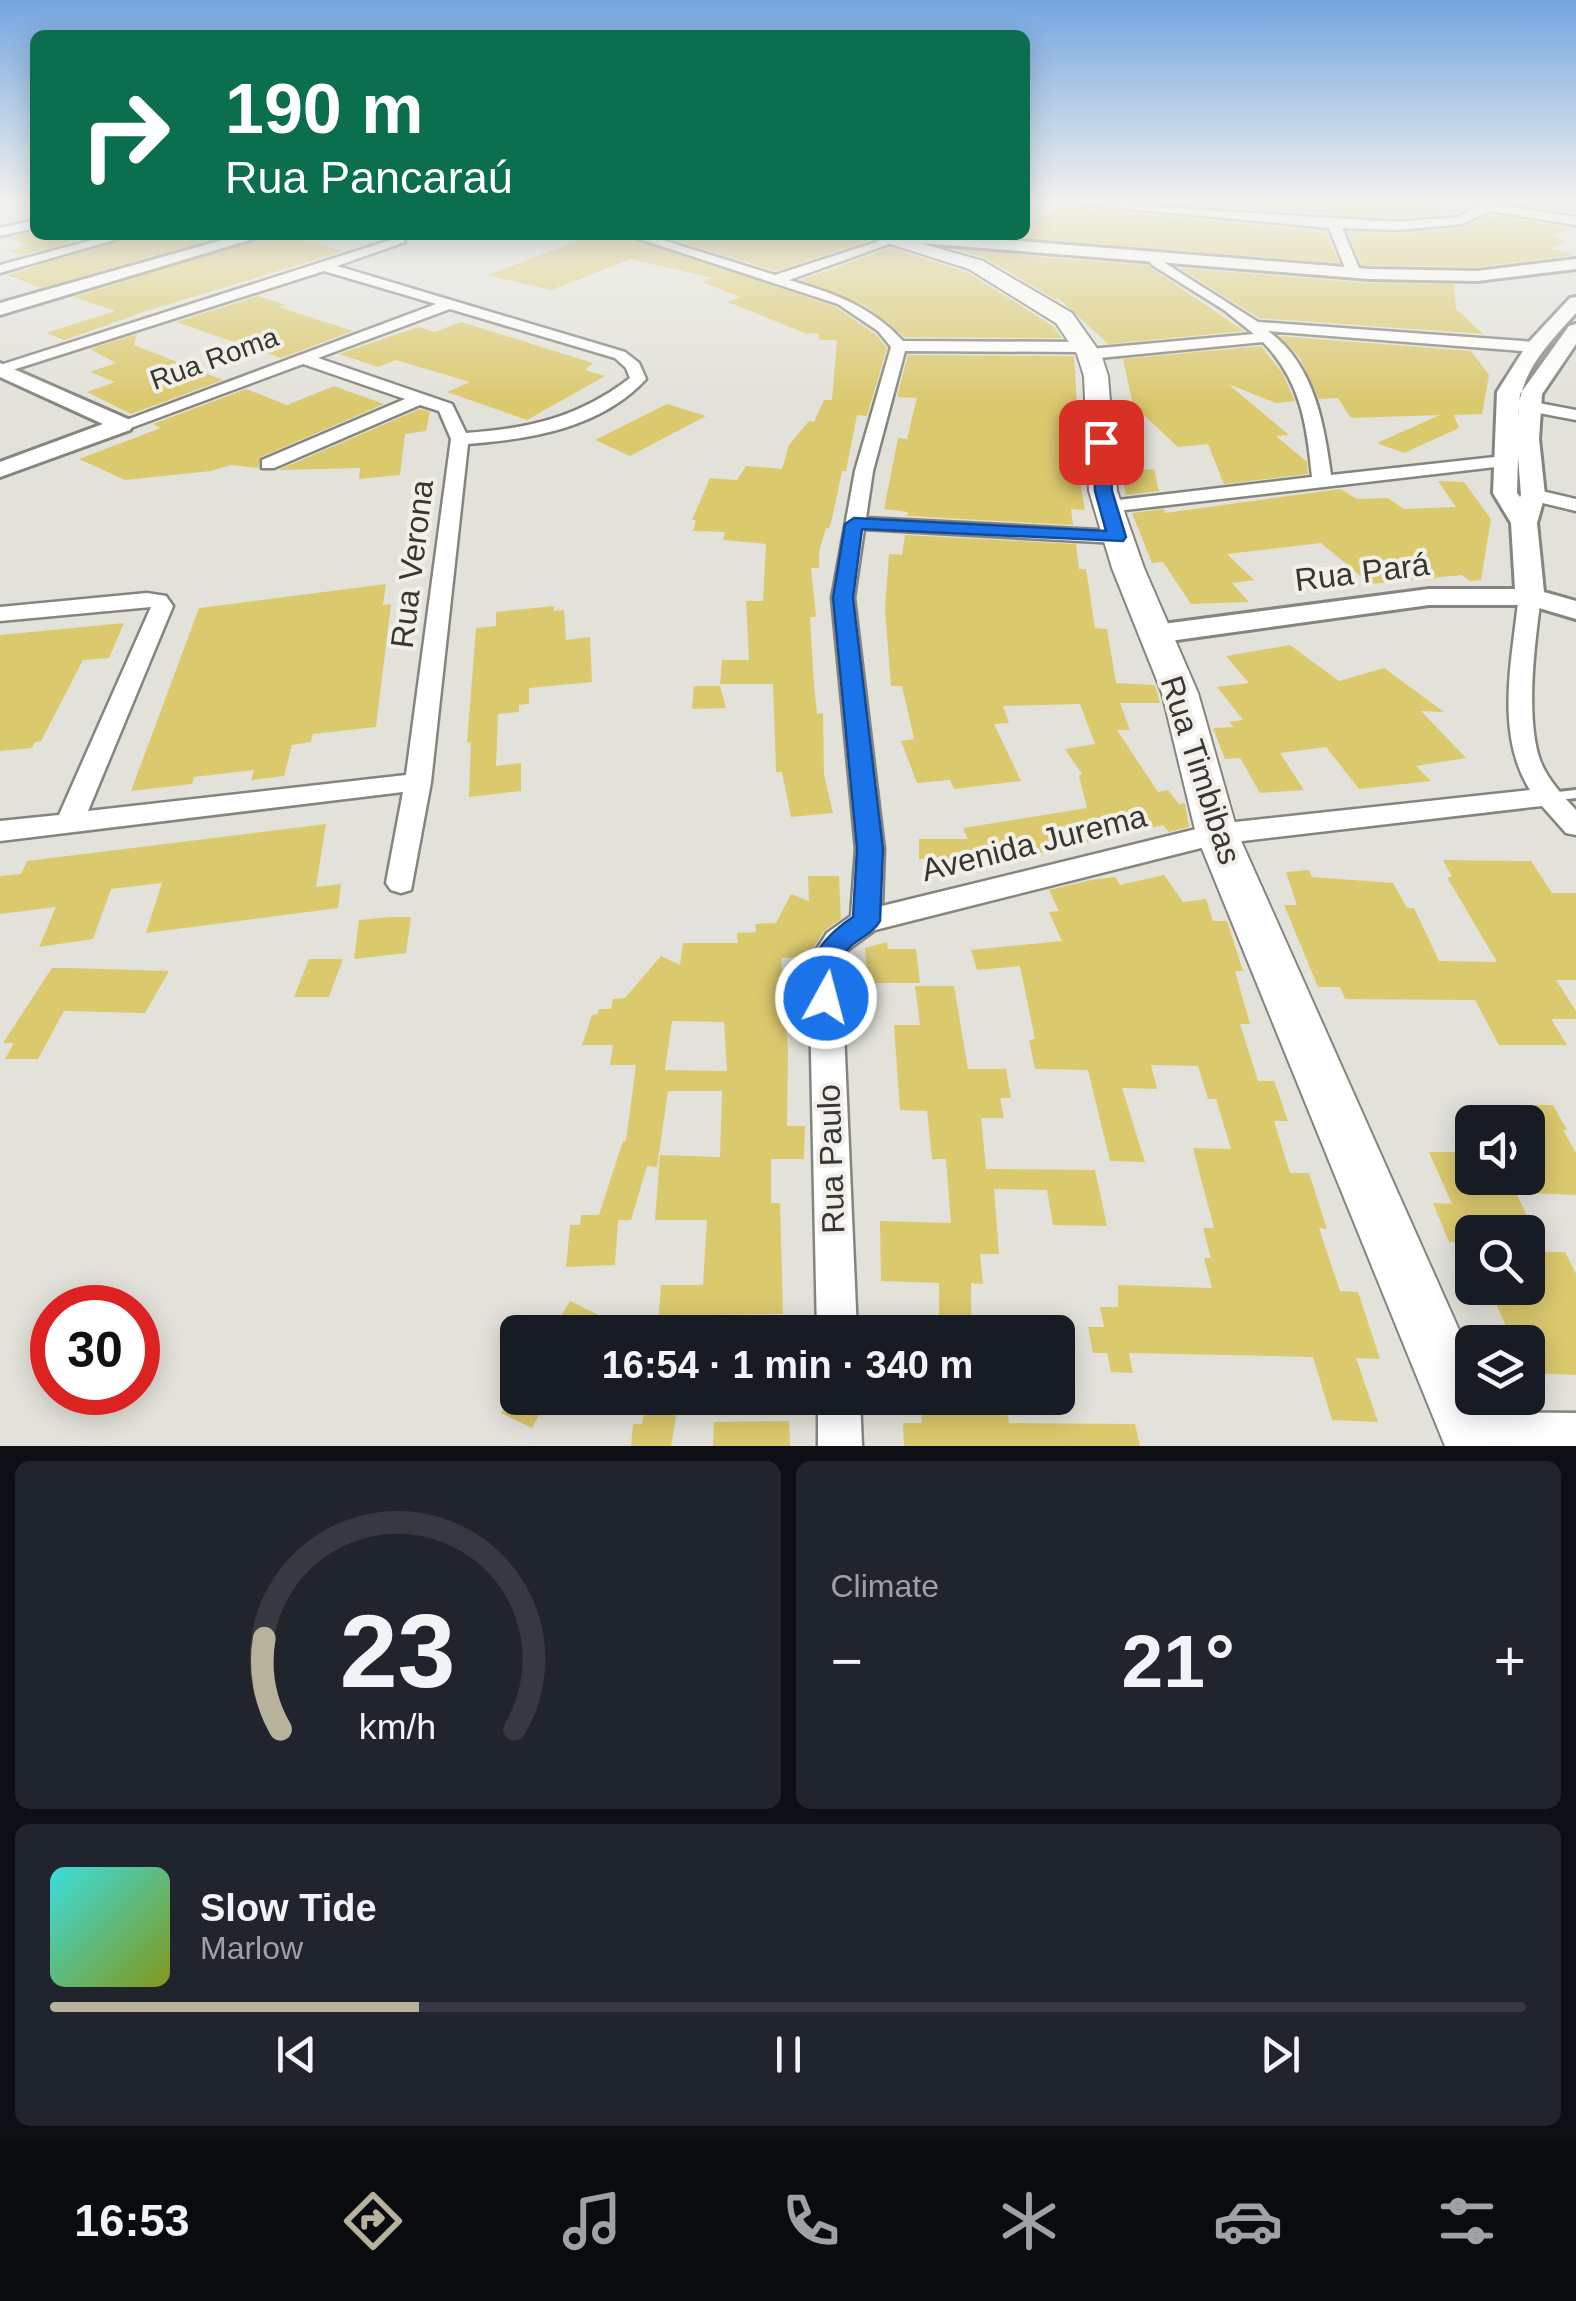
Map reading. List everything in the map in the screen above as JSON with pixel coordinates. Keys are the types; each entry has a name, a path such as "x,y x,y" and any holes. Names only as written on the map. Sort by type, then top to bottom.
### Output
{"main road":[{"path":"979,267 1064,318 1086,350"},
{"name":"Rua Timbibas","path":"1086,350 1096,376 1108,506 1180,693 1217,834 1475,1440"}],"street":[{"path":"0,309 145,267"},
{"path":"1,370 317,267"},
{"path":"327,267 620,356 633,366 638,379 604,404 547,430 460,439"},
{"path":"740,267 843,301 883,328 900,346 1086,350 1262,331 1535,347"},
{"path":"778,279 806,267"},
{"path":"1164,267 1262,331 1301,383 1314,416 1322,479"},
{"path":"1228,267 1420,282 1496,282 1574,268"},
{"path":"1290,267 1477,276 1574,268"},
{"path":"1352,267 1354,273"},
{"path":"1576,302 1535,347 1508,392 1518,404 1528,438 1533,494 1524,523 1530,596 1524,630 1524,754 1546,797 1576,826"},
{"name":"Rua Roma","path":"0,470 450,304"},
{"path":"1524,523 1505,493 1504,460 1518,404 1531,394 1572,340"},
{"path":"866,921 870,849 843,598 864,471 900,346"},
{"name":"Rua Verona","path":"302,358 450,411 460,439 418,782 401,883"},
{"path":"1,370 122,425"},
{"path":"268,464 419,399"},
{"path":"1518,404 1576,415"},
{"path":"1108,506 1504,460"},
{"path":"1533,494 1576,505"},
{"path":"854,524 1117,537"},
{"name":"Rua Pará","path":"1155,634 1428,598 1530,596 1576,610"},
{"path":"0,614 158,602 162,606 68,823"},
{"path":"0,831 418,782"},
{"name":"Avenida Jurema","path":"866,921 1217,834 1546,797"},
{"name":"Rua Paulo","path":"836,1315 825,961 838,941 866,921"},
{"path":"839,1415 840,1446"},
{"path":"1475,1440 1576,1435"}],"lane":[{"name":"Avenida Jurema","path":"1546,797 1576,794"}],"building":[{"path":"31,267 113,267 41,288 7,275"},
{"path":"167,267 290,267 65,340 46,333 115,311 74,297"},
{"path":"507,267 609,267 551,290 487,275"},
{"path":"667,267 719,267 836,307 875,334 887,348 867,416 857,415 846,471 842,471 832,519 819,552 819,568 811,568 816,617 810,617 814,685 817,714 823,713 824,775 833,813 791,817 782,772 776,772 773,684 720,684 722,660 749,660 746,601 763,601 766,544 723,540 725,532 693,531 696,520 692,520 710,478 737,480 746,466 782,469 789,445 809,421 814,422 824,400 832,400 837,340 820,340 817,333 807,334 728,302 740,297 702,282 712,278"},
{"path":"836,267 952,267 967,272 1053,326 1062,338 905,337 867,307 801,280"},
{"path":"1001,267 1151,267 1244,331 1108,344 1055,295 1057,300"},
{"path":"1179,268 1370,283 1454,284 1456,309 1483,334 1259,318"},
{"path":"258,296 286,305 279,307 353,331 281,358 176,322"},
{"path":"461,322 593,363 585,370 605,376 527,420 447,392 470,382 396,360 378,367 339,354 418,327 435,332"},
{"path":"137,334 134,345 223,380 131,414 87,392 115,382 90,372 116,363 90,349"},
{"path":"1279,336 1471,351 1489,375 1482,414 1454,415 1459,428 1404,453 1377,443 1440,415 1351,418 1338,398 1319,399 1300,358"},
{"path":"1261,346 1283,374 1295,401 1276,403 1228,384 1289,435 1276,436 1307,462 1308,474 1224,484 1208,444 1178,447 1133,405 1123,359"},
{"path":"908,355 1074,356 1077,403 1065,406 1065,448 1074,449 1085,510 1071,509 1073,525 907,516 908,512 884,509 898,438 907,439 917,398 897,397"},
{"path":"334,386 384,404 261,457 258,468 231,465 211,471 125,480 79,459 161,428 153,424 246,389 287,405"},
{"path":"667,404 706,416 630,456 595,440"},
{"path":"420,409 430,412 426,431 405,434 400,475 359,479 360,468 278,470"},
{"path":"1154,469 1159,491 1126,495 1122,472"},
{"path":"1438,481 1464,482 1491,519 1481,580 1470,581 1462,575 1370,584 1321,543 1227,554 1254,580 1232,583 1249,602 1191,604 1163,562 1152,563 1132,513 1164,509 1165,513 1340,489 1357,499 1388,498 1404,509 1456,507"},
{"path":"905,535 1076,544 1079,569 1086,569 1095,628 1107,629 1116,683 1155,685 1160,703 1120,703 1130,730 1117,730 1158,792 1168,790 1179,804 1185,803 1189,827 1169,832 1163,825 992,864 990,859 919,859 919,839 968,839 963,828 1087,808 1079,776 1082,774 1065,749 1095,744 1080,704 1003,706 1009,723 994,724 1021,781 954,789 950,780 917,783 901,741 914,739 902,686 891,686 885,609 889,554 902,555"},
{"path":"386,584 383,605 391,604 376,727 313,734 311,742 292,745 284,776 251,780 254,770 194,777 192,784 131,791 199,608"},
{"path":"554,606 554,611 564,610 566,640 590,637 592,682 529,688 529,704 519,705 519,712 498,714 496,766 521,763 521,791 469,797 471,742 467,743 476,628 496,626 496,612"},
{"path":"124,623 109,658 83,660 41,741 32,748 0,751 0,635"},
{"path":"1290,645 1339,681 1384,668 1444,712 1421,711 1466,758 1416,766 1431,781 1359,789 1326,747 1280,753 1304,790 1260,793 1240,758 1225,759 1213,728 1234,727 1229,722 1243,720 1217,687 1249,683 1226,656"},
{"path":"694,686 720,686 726,708 692,709"},
{"path":"326,824 316,887 341,884 338,908 146,933 162,883 111,889 93,939 39,947 56,907 0,914 0,876 21,874 27,861"},
{"path":"1443,860 1531,861 1552,893 1576,893 1576,980 1556,980 1576,1011 1576,1019 1551,1019 1567,1045 1499,1045 1475,1000 1345,999 1340,987 1318,987 1284,905 1297,905 1286,872 1309,870 1312,877 1393,883 1407,908 1414,908 1439,961 1497,962 1447,877 1452,877"},
{"path":"1164,875 1183,902 1206,899 1213,921 1227,921 1243,971 1235,971 1250,1024 1240,1024 1258,1081 1274,1081 1288,1121 1274,1121 1290,1173 1309,1173 1327,1229 1319,1228 1340,1291 1358,1292 1380,1359 1356,1358 1378,1422 1332,1420 1313,1357 1129,1353 1133,1373 1111,1372 1107,1353 1093,1353 1088,1327 1104,1327 1100,1307 1118,1307 1118,1285 1212,1288 1204,1258 1211,1258 1203,1228 1214,1228 1193,1148 1231,1149 1216,1099 1208,1099 1198,1066 1151,1065 1157,1089 1122,1088 1145,1162 1110,1161 1088,1070 1035,1069 1029,1040 1035,1039 1020,966 977,970 971,950 1062,941 1049,912 1059,911 1049,890 1091,880 1115,877 1120,885"},
{"path":"808,876 839,876 841,919 824,931 807,957 781,958 788,1050 787,1126 805,1126 804,1159 771,1159 771,1203 780,1203 783,1314 659,1315 661,1285 703,1285 707,1220 655,1220 660,1155 720,1157 722,1091 668,1091 657,1167 647,1166 631,1220 618,1220 615,1265 566,1267 570,1225 580,1225 581,1215 599,1215 626,1141 636,1065 610,1065 613,1045 582,1045 592,1015 598,1014 599,1009 611,1009 613,999 625,998 661,956 680,965 683,943 738,943 737,933 756,932 755,924 776,923 791,894 809,901","holes":["672,1021 724,1022 727,1071 665,1070"]},
{"path":"411,917 406,953 354,959 359,920"},
{"path":"887,942 888,949 916,949 920,983 868,983 865,948"},
{"path":"309,959 343,959 329,997 294,997"},
{"path":"52,968 169,971 145,1013 64,1011 38,1059 5,1059 14,1043 3,1043"},
{"path":"915,986 954,986 968,1069 1006,1069 1011,1098 1000,1098 1004,1118 981,1118 986,1169 1095,1170 1107,1226 1053,1225 1047,1190 994,1189 999,1254 980,1254 983,1284 971,1283 971,1315 939,1315 939,1283 881,1281 880,1221 951,1223 946,1159 932,1159 927,1111 900,1110 894,1025 920,1025"},
{"path":"1545,1105 1553,1105 1576,1153 1576,1195 1545,1194"},
{"path":"1429,1152 1455,1152 1455,1195 1517,1195 1526,1215 1455,1215 1455,1242 1449,1242 1433,1203 1452,1204"},
{"path":"1545,1252 1565,1252 1576,1274 1576,1375 1545,1374 1545,1325 1505,1325 1497,1305 1545,1305"},
{"path":"570,1301 598,1315 562,1315"},
{"path":"505,1415 539,1415 532,1428"},
{"path":"644,1415 676,1415 671,1446 631,1446 633,1424 642,1424"},
{"path":"921,1415 1008,1415 1009,1423 1135,1424 1140,1446 904,1446 903,1423 922,1423"},
{"path":"789,1421 790,1446 713,1446 714,1422"}],"route":[{"path":"826,998 825,961 838,941 866,921 870,849 843,598 854,524 1117,537 1104,491 1101,442"}]}
